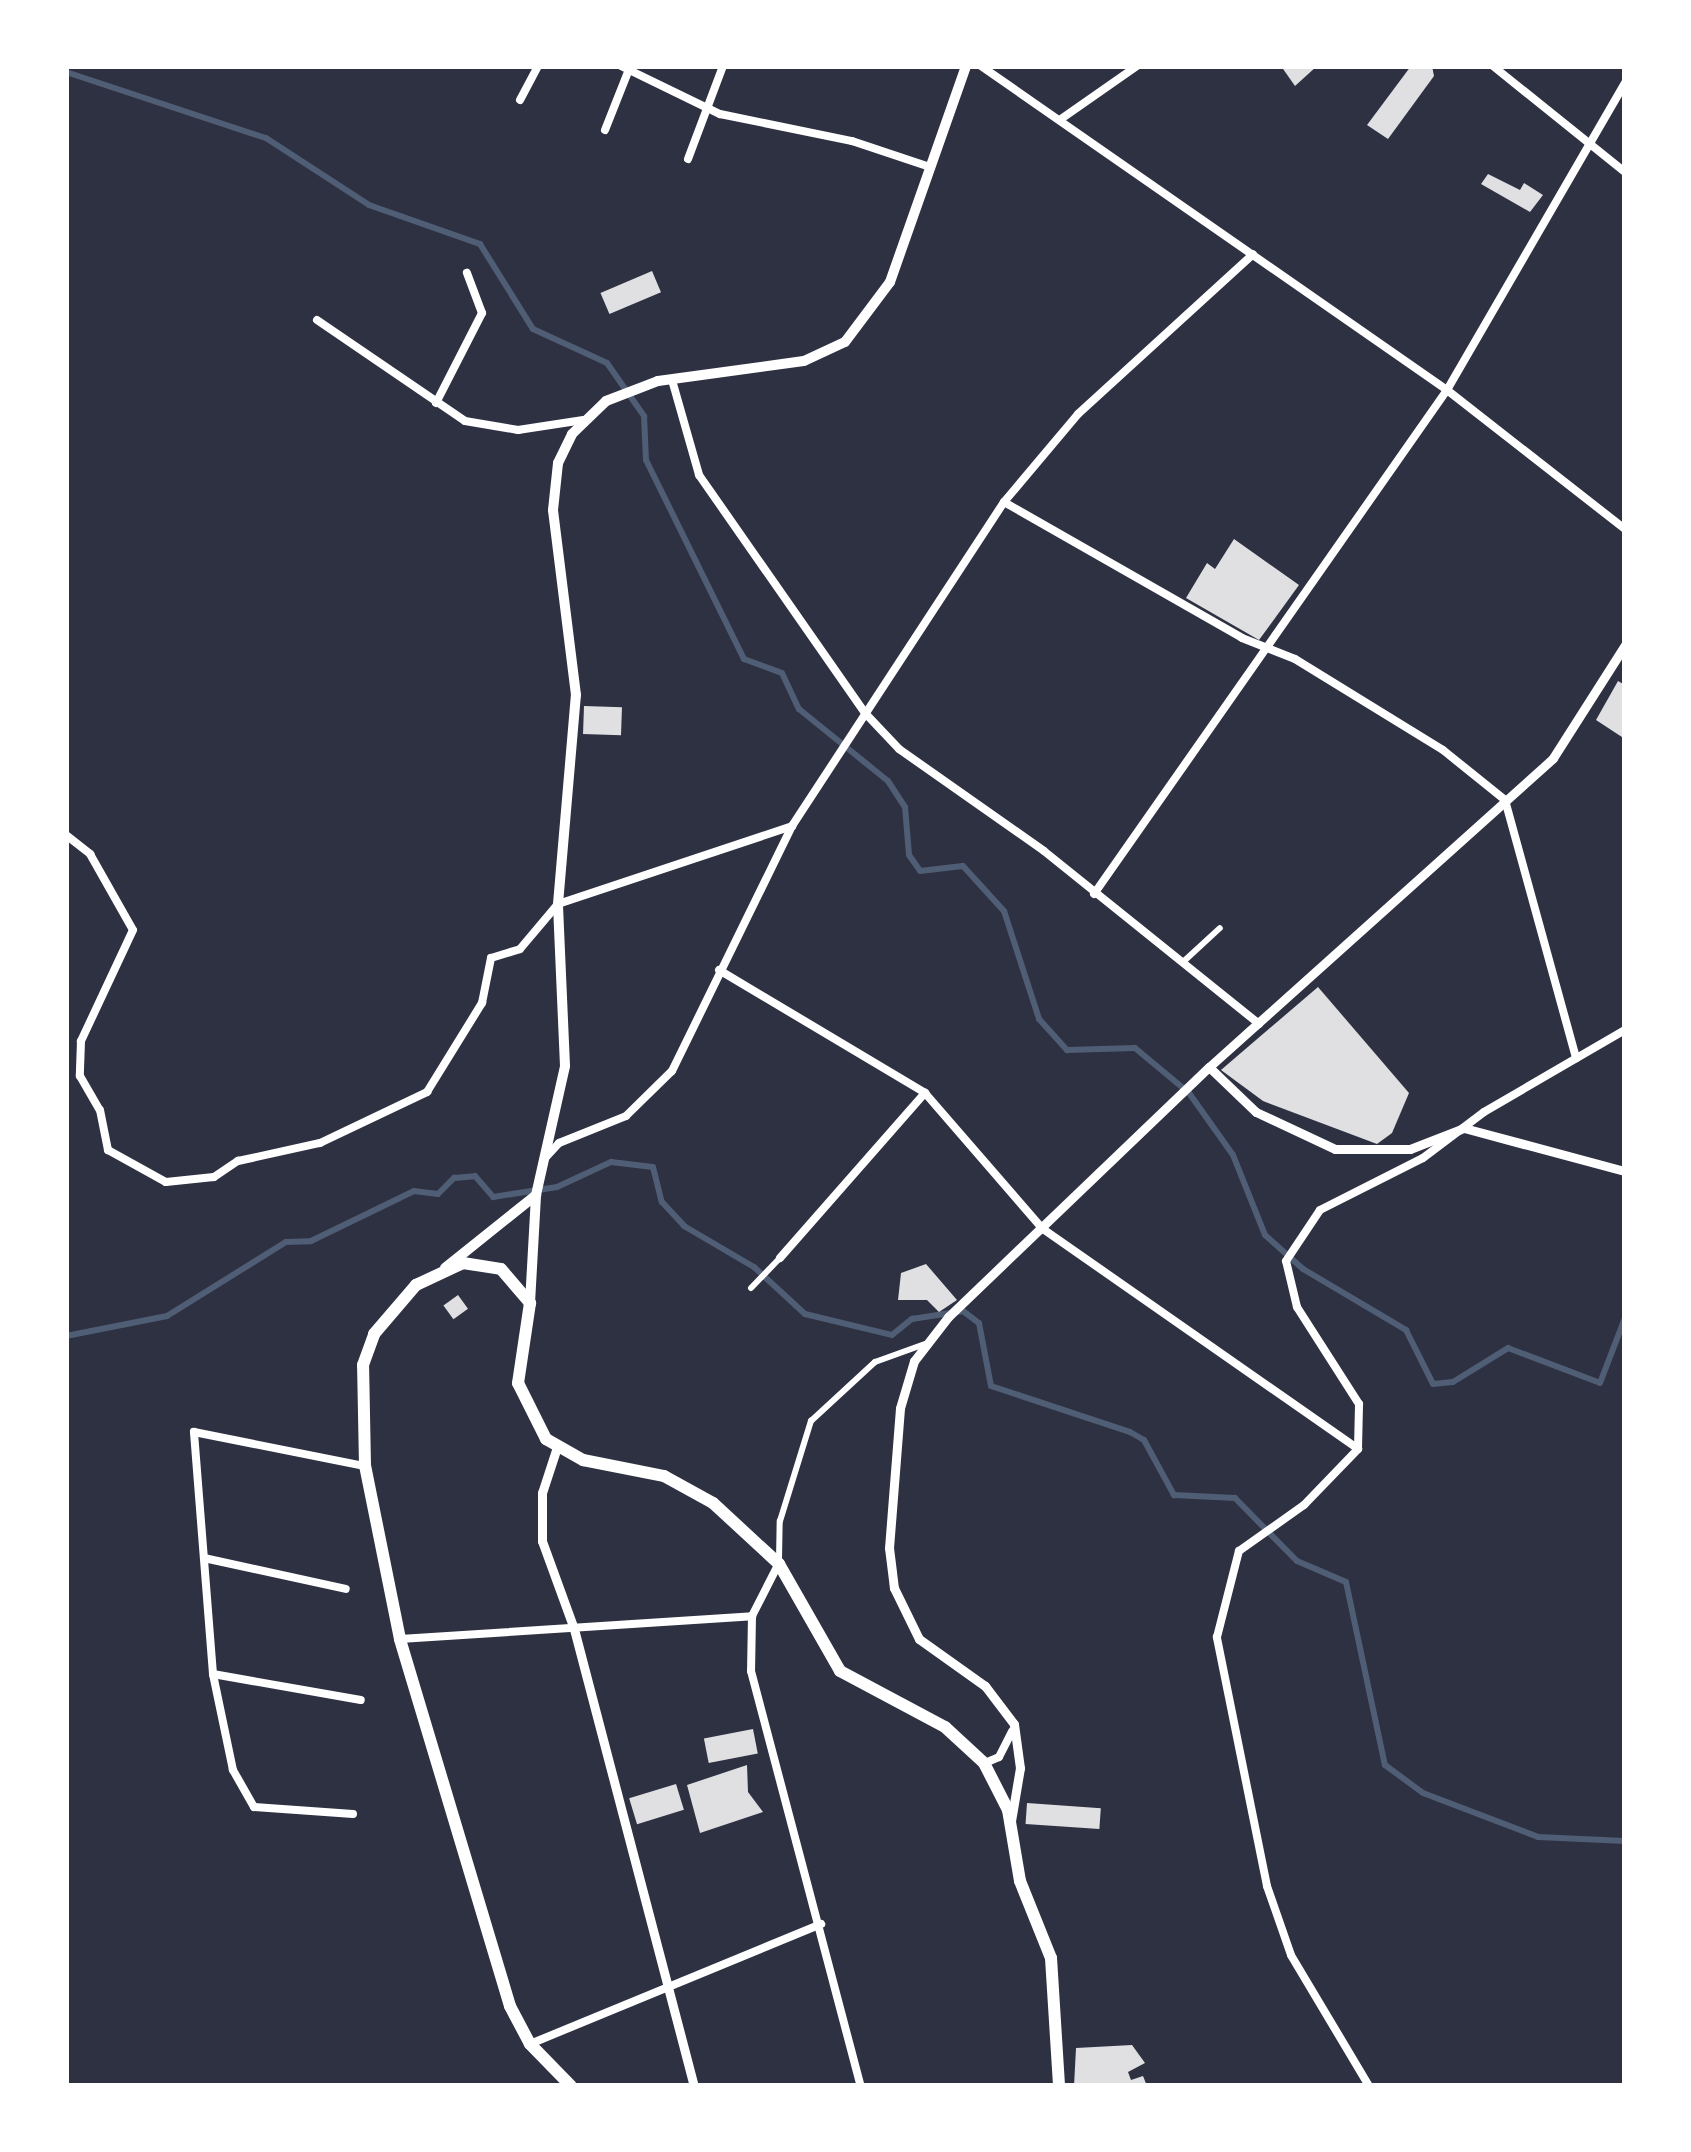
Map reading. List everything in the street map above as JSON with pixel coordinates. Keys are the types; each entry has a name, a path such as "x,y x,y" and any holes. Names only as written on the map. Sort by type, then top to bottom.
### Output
{"main road":[{"path":"966,66 890,282 844,342 804,361 652,382 606,401 583,420 564,448 553,494 576,695 558,904 565,1066 536,1195 520,1396 556,1447 681,1484 778,1564 840,1671 945,1727 984,1763 1011,1822 1020,1881 1057,1981 1059,2086"},
{"path":"536,1195 392,1307 368,1349 365,1466 400,1639 511,2006 530,2044 572,2086"},
{"path":"445,1269 492,1266 516,1281 530,1304"}],"street":[{"path":"520,100 538,66"},
{"path":"688,159 723,66"},
{"path":"981,66 1447,390 1625,529"},
{"path":"1061,119 1137,66"},
{"path":"1493,66 1625,172"},
{"path":"605,130 627,67 706,107 927,166"},
{"path":"1094,894 1447,390 1625,83"},
{"path":"544,1158 569,1138 626,1116 662,1082 792,826 1004,502 1078,414 1253,254"},
{"path":"436,404 482,313 467,273"},
{"path":"317,320 436,404 500,429 583,420"},
{"path":"671,378 699,475 865,713 899,749 1258,1024"},
{"path":"1004,502 1443,750 1504,800 1576,1058"},
{"path":"1011,1822 1020,1768 1014,1724 985,1686 941,1661 911,1630 894,1588 889,1548 900,1408 925,1344 966,1298 1209,1067 1572,734 1625,645"},
{"path":"66,835 90,854 133,930 81,1040 80,1076 100,1110 108,1150 166,1182 214,1177 238,1162 320,1143 427,1092 482,1003 491,958 520,949 558,904 792,826"},
{"path":"1182,963 1220,928"},
{"path":"719,970 925,1093 1043,1229 1358,1449"},
{"path":"1369,2086 1292,1955 1248,1821 1217,1637 1233,1562 1253,1535 1304,1505 1358,1449 1359,1404 1348,1376 1297,1307 1286,1278 1294,1243 1320,1210 1625,1030"},
{"path":"1209,1067 1256,1112 1335,1149 1410,1150 1464,1128 1625,1172"},
{"path":"751,1288 925,1093"},
{"path":"861,2086 754,1689 752,1616 778,1564 780,1521 811,1421 875,1362 925,1344"},
{"path":"353,1814 254,1807 233,1770 213,1674 194,1432 365,1466"},
{"path":"556,1447 542,1493 542,1540 574,1629 694,2086"},
{"path":"205,1558 346,1589"},
{"path":"400,1639 752,1616"},
{"path":"213,1674 361,1700"},
{"path":"984,1763 1009,1744 1014,1724"},
{"path":"530,2044 821,1924"}],"building":[{"path":"1281,66 1317,66 1295,86"},
{"path":"1411,66 1432,66 1434,76 1388,139 1367,125"},
{"path":"1488,174 1520,190 1524,183 1543,195 1530,212 1481,184"},
{"path":"652,271 661,292 609,314 600,293"},
{"path":"1234,539 1299,585 1259,640 1186,598 1207,563 1215,569"},
{"path":"1618,681 1625,685 1625,739 1596,720"},
{"path":"584,706 622,707 621,735 583,734"},
{"path":"1318,987 1409,1093 1392,1133 1377,1144 1263,1101 1221,1070"},
{"path":"926,1264 957,1300 939,1312 927,1300 898,1300 901,1273"},
{"path":"458,1295 468,1309 453,1319 443,1306"},
{"path":"753,1729 758,1754 709,1763 704,1739"},
{"path":"747,1765 748,1792 763,1812 700,1833 687,1785"},
{"path":"676,1784 684,1810 637,1824 629,1798"},
{"path":"1027,1803 1101,1808 1099,1829 1026,1824"},
{"path":"1132,2045 1145,2063 1128,2072 1131,2080 1143,2076 1147,2086 1074,2086 1076,2048"}],"waterway":[{"path":"66,72 266,138 369,205 480,244 533,329 607,363 644,416 646,460 744,659 782,673 799,709 888,781 905,807 909,855 920,871 963,866 1004,911 1039,1019 1067,1050 1135,1048 1189,1093 1233,1155 1265,1235 1303,1269 1406,1330 1433,1384 1453,1382 1508,1348 1600,1383 1625,1318"},
{"path":"66,1336 167,1316 286,1242 311,1241 414,1191 438,1194 454,1178 475,1176 493,1197 557,1187 611,1162 653,1167 662,1202 684,1226 754,1267 805,1314 892,1335 912,1319 963,1311 979,1323 991,1386 1130,1432 1144,1440 1174,1495 1235,1498 1297,1561 1346,1582 1385,1765 1423,1793 1538,1837 1625,1841"}]}
